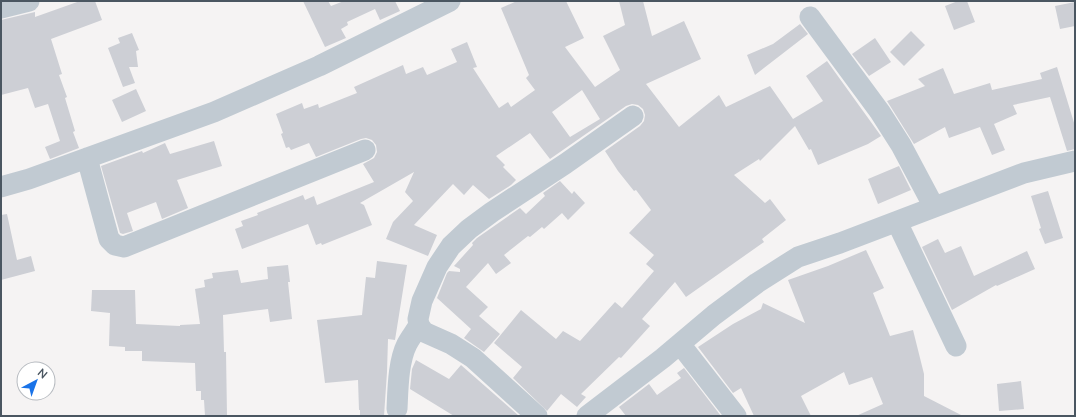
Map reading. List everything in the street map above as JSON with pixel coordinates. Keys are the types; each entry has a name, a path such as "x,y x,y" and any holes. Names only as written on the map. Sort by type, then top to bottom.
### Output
{"street":[{"path":"1,8 29,1"},
{"path":"1,187 30,179 214,112 319,66 450,1"},
{"path":"810,17 880,112 901,145 934,207"},
{"path":"537,416 474,358 451,344 424,332 419,326 418,319 422,302 437,267 451,246 469,229 633,116"},
{"path":"87,158 109,239 115,245 124,247 365,150"},
{"path":"587,416 680,344 714,315 757,283 798,257 897,222 1024,173 1075,161"},
{"path":"897,222 956,346"},
{"path":"397,409 398,386 406,345 419,326"},
{"path":"680,344 736,416"}],"building":[{"path":"80,1 95,1 102,20 51,39 62,74 59,75 67,97 65,98 75,131 73,132 79,148 50,159 45,147 60,141 48,104 35,108 28,88 1,95 1,20 35,12 35,17"},
{"path":"303,1 328,1 331,6 344,1 395,1 400,11 380,20 375,9 347,22 348,25 341,29 346,38 325,47"},
{"path":"517,1 566,1 584,38 565,47 595,87 620,70 603,36 625,25 619,1 643,1 652,36 684,21 701,59 646,84 679,127 719,95 726,107 770,86 793,119 823,101 806,76 827,61 881,136 868,144 818,165 811,149 809,150 795,126 760,161 759,159 734,175 765,203 770,199 786,220 762,239 764,242 686,297 675,282 642,319 650,326 621,358 619,357 581,394 586,397 577,407 561,394 547,411 513,378 522,367 494,343 521,310 556,339 563,331 580,341 615,302 622,308 654,271 646,264 654,255 629,233 651,210 636,190 634,191 618,171 605,151 640,126 644,121 645,115 643,109 638,105 632,104 626,106 550,159 530,133 496,156 505,165 503,167 516,180 511,185 489,199 473,185 464,195 453,184 414,225 437,235 428,256 386,239 393,222 413,201 405,192 414,172 360,203 364,205 372,225 322,245 321,243 316,245 308,224 242,249 235,229 243,226 241,221 258,215 257,213 303,195 305,200 314,196 317,205 374,182 363,164 374,158 377,152 376,145 372,140 366,138 361,139 316,157 309,143 291,150 289,147 286,148 281,134 283,133 276,114 302,103 304,109 318,104 319,108 357,93 354,87 403,65 406,74 423,67 427,75 457,62 451,49 467,42 477,67 473,68 499,108 508,102 511,107 535,90 526,78 529,75 501,8","holes":["582,90 600,119 570,137 552,112"]},
{"path":"958,1 967,1 975,22 954,30 945,6"},
{"path":"1075,2 1075,26 1060,29 1055,6"},
{"path":"800,24 808,34 755,75 747,55 773,44"},
{"path":"911,31 925,45 904,66 890,52"},
{"path":"132,33 139,50 136,51 138,67 129,67 135,83 123,87 108,48 120,43 118,38"},
{"path":"875,38 891,62 869,76 852,54"},
{"path":"1057,67 1075,126 1075,149 1067,151 1050,97 1013,105 1017,114 994,124 1005,150 992,155 980,127 949,138 945,127 914,144 887,101 925,86 918,79 943,68 954,94 990,83 992,90 1042,79 1040,73"},
{"path":"136,89 146,111 122,122 112,100"},
{"path":"214,141 222,166 177,180 188,208 162,219 156,202 127,213 133,231 123,234 120,233 101,166 142,151 143,153 165,143 170,154"},
{"path":"899,166 911,190 878,204 868,179"},
{"path":"560,181 572,194 574,191 585,203 568,220 562,213 544,229 542,227 530,237 528,236 504,255 511,263 496,274 488,263 466,287 488,307 479,316 500,334 484,352 464,338 471,329 437,298 447,273 449,271 460,272 460,269 454,266 473,245 472,243 477,238 520,208 526,214 545,196 543,193"},
{"path":"1048,191 1063,238 1045,244 1039,229 1041,228 1031,196"},
{"path":"7,214 17,260 31,256 35,271 1,280 1,215"},
{"path":"938,239 945,253 961,246 974,276 1027,251 1035,269 997,286 996,285 952,310 922,247"},
{"path":"866,250 884,288 873,293 890,336 913,330 924,374 924,396 963,416 856,416 883,404 872,377 849,385 844,372 801,396 811,416 754,416 741,388 733,393 698,347 733,324 761,309 763,303 805,323 788,280 828,266"},
{"path":"377,261 407,265 395,340 388,339 384,416 360,416 358,380 325,383 317,320 362,315 366,277 375,278"},
{"path":"288,265 290,282 288,282 292,319 270,322 268,309 223,315 224,352 226,352 227,416 205,416 204,400 201,400 201,391 196,391 195,363 142,361 142,351 125,351 125,347 109,346 110,313 91,311 92,290 135,290 136,324 180,326 200,324 195,289 205,287 204,280 213,278 212,273 238,270 241,283 268,279 267,267"},
{"path":"416,360 449,379 461,365 519,416 454,416 410,389 412,369"},
{"path":"684,368 721,416 626,416 619,407 649,384 657,395 681,378 677,373"},
{"path":"1021,381 1024,409 999,411 997,384"}]}
